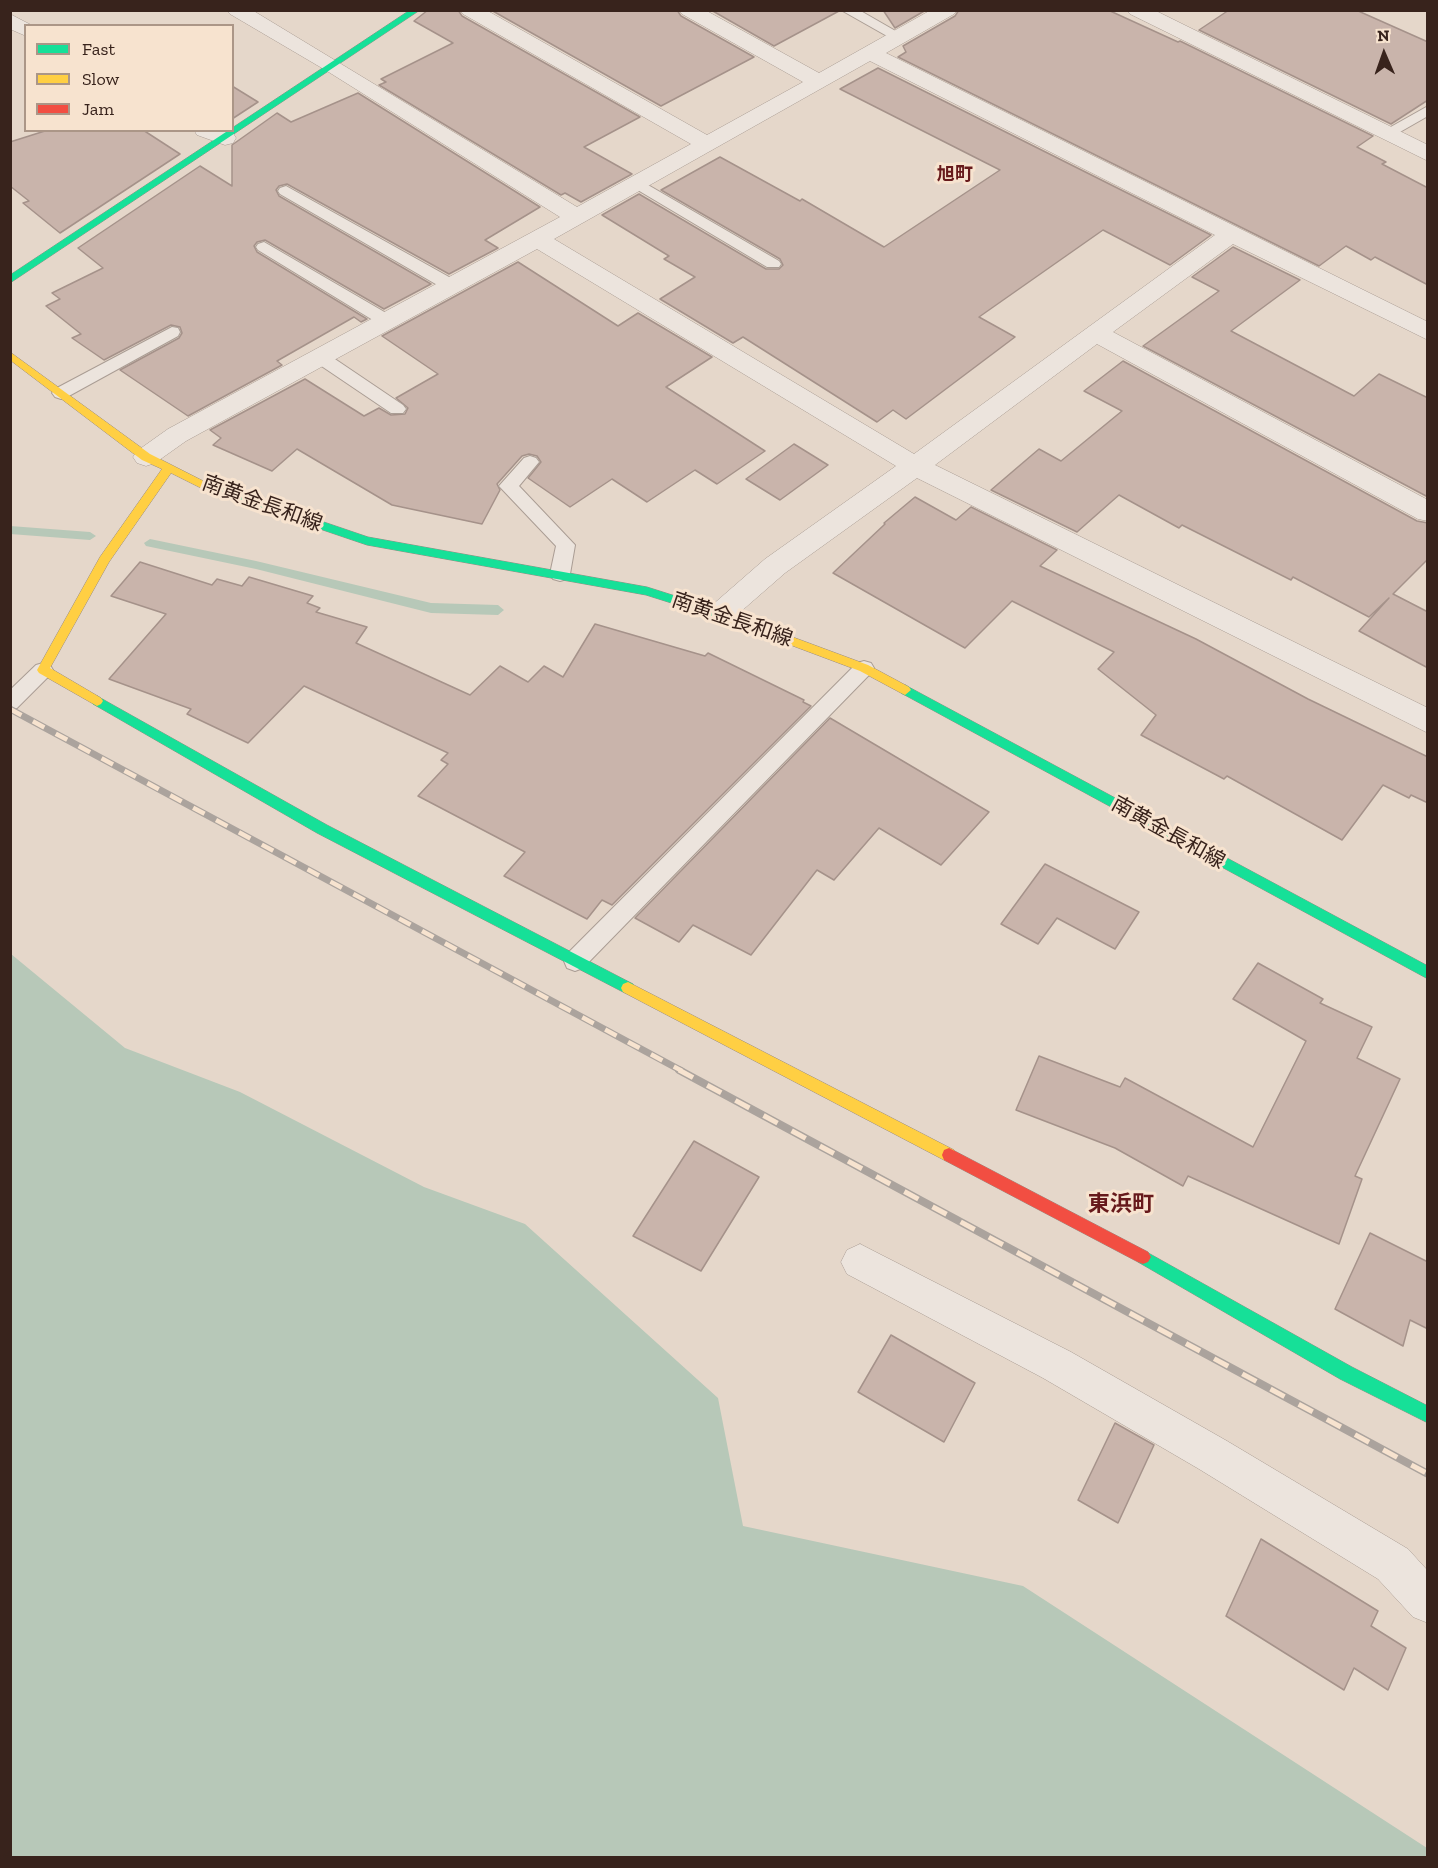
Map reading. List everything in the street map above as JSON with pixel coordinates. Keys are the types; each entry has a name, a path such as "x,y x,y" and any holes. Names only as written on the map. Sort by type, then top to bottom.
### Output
{"street":[{"path":"237,10 334,67 576,217"},
{"path":"234,123 334,67 416,10"},
{"path":"470,10 706,143"},
{"path":"689,10 819,82"},
{"path":"146,457 177,435 452,286 947,10"},
{"path":"1137,10 1428,154"},
{"path":"10,20 24,29"},
{"path":"870,53 1428,332"},
{"path":"10,280 215,134"},
{"path":"720,614 775,566 1231,234"},
{"path":"537,239 915,466 1428,722"},
{"path":"1095,333 1428,512"},
{"name":"南黄金長和線","path":"10,355 146,457 217,490 367,541 647,591 720,614 864,668 1428,974"},
{"path":"169,468 104,560 43,670 322,829 1135,1252 1346,1373 1428,1415"},
{"path":"860,1262 1057,1365 1213,1455 1393,1564 1428,1602"}],"lane":[{"path":"848,10 899,37"},
{"path":"1388,134 1428,110"},
{"path":"636,183 773,264"},
{"path":"286,191 452,286"},
{"path":"264,246 387,321"},
{"path":"61,393 172,332"},
{"path":"320,357 397,409"},
{"path":"530,462 508,486 566,544 560,574"},
{"path":"575,961 864,668"},
{"path":"10,703 43,670"}],"shaded area":[{"path":"11,954 125,1048 240,1092 424,1187 525,1224 718,1398 743,1526 1023,1586 1427,1848 1427,1857 11,1857"}],"building":[{"path":"428,10 458,10 462,16 640,117 584,147 632,174 581,202 565,193 561,195 379,85 386,82 381,79 453,43 414,21"},
{"path":"491,10 677,10 681,16 754,57 661,106"},
{"path":"711,10 839,10 839,11 774,46"},
{"path":"883,10 926,10 895,28"},
{"path":"959,10 1108,10 1180,41 1373,136 1357,147 1386,162 1382,164 1428,188 1428,285 1375,257 1371,260 1346,246 1319,266 898,57 906,52 903,46 955,16"},
{"path":"1229,10 1356,10 1428,42 1428,100 1391,124 1199,30"},
{"path":"878,68 1211,235 1170,265 1103,230 979,317 1015,337 906,419 893,410 877,422 743,337 733,343 660,299 695,277 664,259 669,256 602,215 639,194 766,269 779,269 783,265 780,259 661,190 720,157 800,201 802,199 884,247 1000,170 840,89"},
{"path":"234,87 258,102 234,118"},
{"path":"358,93 540,207 485,240 498,248 449,274 287,184 279,186 276,190 279,196 431,284 384,309 265,240 257,242 254,246 257,252 367,319 361,322 354,317 277,361 282,365 188,416 120,370 179,338 182,333 180,327 171,325 104,360 72,338 81,334 46,306 60,299 52,293 103,268 78,248 200,166 232,186 232,145 277,113 291,122"},
{"path":"42,132 146,132 180,154 60,233 23,203 29,201 10,186 10,142"},
{"path":"1233,247 1300,280 1231,331 1354,396 1379,374 1428,398 1428,497 1143,346 1219,291 1192,277"},
{"path":"518,262 618,326 638,313 712,357 666,387 765,451 717,484 695,470 647,502 612,479 570,507 528,478 541,462 537,456 529,454 522,456 497,484 500,490 482,524 392,505 297,449 272,471 213,445 221,438 210,430 305,379 364,416 379,408 391,415 405,414 408,408 396,398 438,374 382,336"},
{"path":"1123,361 1417,521 1428,523 1428,559 1393,594 1428,612 1428,668 1359,631 1389,598 1369,617 1293,577 1291,580 1182,525 1179,528 1119,495 1077,532 991,490 1039,449 1061,461 1122,411 1084,391"},
{"path":"794,444 828,465 780,500 746,479"},
{"path":"915,497 956,520 971,507 1057,550 1040,566 1196,639 1308,699 1428,757 1428,803 1411,795 1409,798 1383,785 1342,840 1227,776 1224,779 1141,735 1156,715 1098,669 1114,652 1012,601 965,648 833,573 884,523"},
{"path":"140,562 212,585 217,579 242,586 249,577 313,596 307,603 320,608 316,612 367,627 356,643 470,695 500,666 528,682 544,666 563,677 595,624 705,656 708,653 804,700 803,702 811,706 612,905 602,900 587,919 504,876 525,852 418,796 448,764 441,760 448,753 304,686 248,743 187,714 191,709 109,679 166,614 111,596"},
{"path":"830,718 989,812 941,865 879,828 834,880 817,870 751,955 693,925 679,942 635,918"},
{"path":"1045,864 1139,912 1115,949 1057,918 1038,944 1001,924"},
{"path":"1258,963 1323,999 1320,1003 1372,1027 1357,1058 1400,1079 1355,1176 1362,1179 1339,1244 1188,1176 1183,1186 1115,1148 1016,1110 1039,1056 1120,1087 1125,1078 1253,1147 1306,1041 1233,999"},
{"path":"694,1141 759,1177 701,1271 633,1236"},
{"path":"1370,1233 1428,1262 1428,1329 1410,1320 1403,1346 1335,1309"},
{"path":"891,1335 975,1383 944,1442 858,1392"},
{"path":"1115,1423 1154,1445 1118,1523 1078,1500"},
{"path":"1261,1539 1378,1611 1371,1626 1406,1648 1388,1690 1354,1668 1344,1690 1226,1616"}],"waterway":[{"path":"10,530 90,536"},
{"path":"150,543 256,565 431,608 498,610"}],"railway":[{"path":"10,709 682,1071"},
{"path":"679,1070 1428,1474"}],"traffic: fast":[{"path":"234,131 416,10"},
{"path":"10,280 233,132"},
{"path":"209,487 367,541 647,591 725,616"},
{"path":"905,690 1428,973"},
{"path":"97,701 322,829 628,988"},
{"path":"1143,1257 1346,1373 1428,1415"}],"traffic: slow":[{"path":"10,355 146,457 209,487"},
{"path":"97,701 43,670 104,560 169,468"},
{"path":"725,616 864,668 905,690"},
{"path":"628,988 949,1155"}],"traffic: jam":[{"path":"949,1155 1143,1257"}],"district":[{"name":"旭町","path":"955,175"},
{"name":"東浜町","path":"1121,1205"}]}
